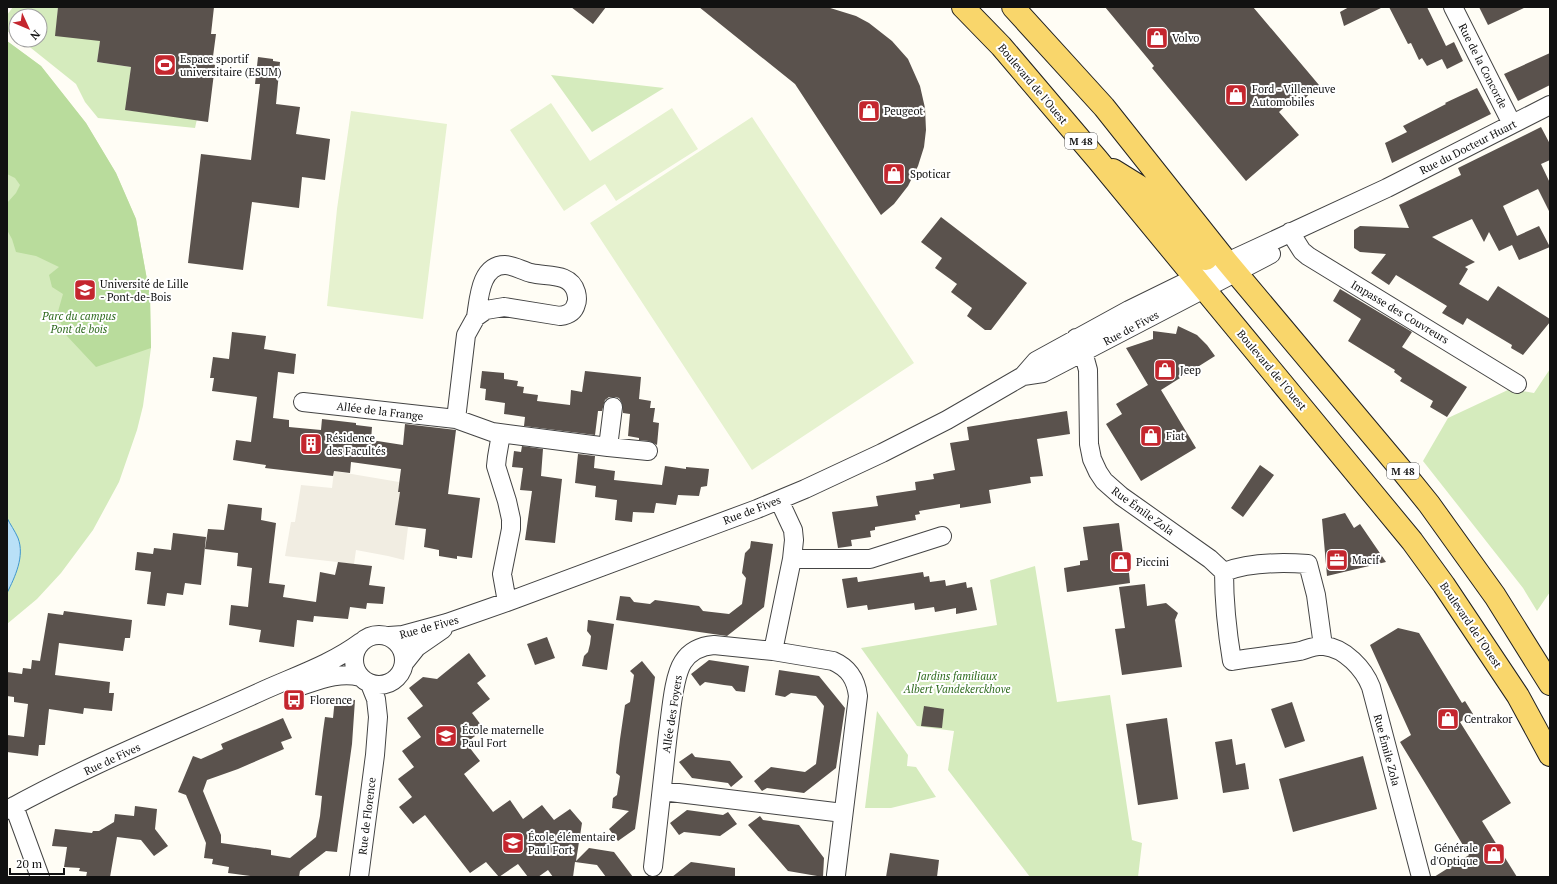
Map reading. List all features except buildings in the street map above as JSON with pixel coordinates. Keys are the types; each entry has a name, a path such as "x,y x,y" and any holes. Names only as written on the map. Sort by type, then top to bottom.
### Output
{"main road":[{"name":"Boulevard de l'Ouest","path":"963,7 1002,46 1412,541 1444,585 1518,696 1550,755"},
{"name":"M 48","path":"1013,7 1104,107 1226,267 1337,392 1429,504 1495,596 1550,684"},
{"path":"1097,159 1142,188 1151,196 1203,256 1226,267"},
{"path":"1518,696 1550,734"}],"street":[{"name":"Rue de la Concorde","path":"1453,7 1512,124"},
{"name":"Rue du Docteur Huart","path":"1226,267 1293,237 1512,124 1550,106"},
{"name":"Impasse des Couvreurs","path":"1293,237 1308,256 1517,384"},
{"path":"456,419 466,335 476,316 480,291 486,276 497,267 504,265 538,274 555,275 562,277 572,285 577,297 575,307 567,316 504,307 486,310 476,316"},
{"name":"Rue de Fives","path":"388,636 403,635 468,616 779,500 905,442 1023,376 1043,373 1079,346 1200,284 1226,267"},
{"name":"Rue Émile Zola","path":"1079,346 1087,365 1089,444 1092,459 1098,472 1104,481 1114,491 1210,559 1224,572"},
{"name":"Allée de la Frange","path":"303,402 456,419 502,434 648,451"},
{"path":"608,447 613,407"},
{"path":"502,434 496,466 507,501 510,519 510,529 502,574 507,602"},
{"path":"773,651 792,559 794,540 793,530 779,500"},
{"path":"792,559 870,559 942,536"},
{"path":"1285,562 1308,564 1315,592 1323,646 1232,661 1226,626 1224,572 1238,567 1285,562"},
{"name":"Rue de Fives","path":"402,669 413,651 427,639 468,616"},
{"path":"377,635 388,636 396,641 402,649 402,669 392,682 386,684 381,685 365,680 356,671 354,659 355,653 361,642 366,639 377,635"},
{"name":"Rue de Fives","path":"11,808 64,781 277,684 322,666 346,653 361,642"},
{"name":"Allée des Foyers","path":"653,867 671,715 678,672 686,659 698,649 710,645 773,651 833,662 840,664 854,678 858,696 836,875"},
{"name":"Rue Émile Zola","path":"1323,646 1337,650 1351,660 1359,666 1368,679 1421,877"},
{"name":"Rue de Florence","path":"375,755 392,691 402,669"},
{"name":"Rue de Fives","path":"218,711 326,678 348,675 365,680"},
{"name":"Rue de Florence","path":"359,877 375,755 378,707 365,680"},
{"path":"662,791 843,813"},
{"path":"11,808 40,877"}],"green space":[{"path":"58,7 56,36 103,22 97,62 131,67 126,110 197,119 195,128 98,118 85,102 76,84 31,48 48,48 48,8 12,8"},
{"path":"8,14 8,32 7,31"},
{"name":"Parc du campus Pont de bois","path":"7,41 8,48 17,48 41,66 86,123 116,173 136,219 150,296 151,348 143,406 137,430 119,482 93,530 61,573 37,599 7,624"},
{"path":"7,41 8,48 17,48 41,66 86,123 116,173 136,219 150,296 151,348 96,367 67,336 57,315 63,294 52,287 49,275 59,267 36,256 16,252 12,239 7,230 7,203 16,193 20,185 15,178 7,174"},
{"path":"551,75 664,88 592,132"},
{"path":"551,103 590,161 672,108 698,149 616,201 605,184 564,211 510,130"},
{"path":"351,111 447,124 423,319 327,306 337,209"},
{"path":"752,117 914,363 752,470 590,223"},
{"path":"1550,369 1550,592 1537,611 1523,588 1423,461 1448,418 1510,389 1534,393"},
{"name":"Jardins familiaux Albert Vandekerckhove","path":"1035,566 1057,702 1110,695 1132,840 1142,843 1138,877 1030,877 948,770 954,731 917,726 861,648 997,625 990,580"},
{"path":"877,711 908,755 907,766 916,767 936,797 891,808 865,808"}],"shaded area":[{"path":"334,471 399,482 398,492 412,494 396,525 408,527 404,560 356,550 354,564 285,556 291,522 295,522 301,485 332,488"}],"water":[{"path":"7,518 18,538 20,545 20,559 16,573 7,593"}],"place":[{"name":"Volvo","path":"1157,38"},
{"name":"Espace sportif universitaire (ESUM)","path":"165,65"},
{"name":"Ford - Villeneuve Automobiles","path":"1236,95"},
{"name":"Peugeot","path":"869,111"},
{"name":"Spoticar","path":"894,174"},
{"name":"Université de Lille - Pont-de-Bois","path":"85,290"},
{"name":"Jeep","path":"1165,370"},
{"name":"Fiat","path":"1151,436"},
{"name":"Résidence des Facultés","path":"311,444"},
{"name":"Macif","path":"1337,560"},
{"name":"Piccini","path":"1121,562"},
{"name":"Florence","path":"294,700"},
{"name":"Centrakor","path":"1448,719"},
{"name":"École maternelle Paul Fort","path":"446,736"},
{"name":"École élémentaire Paul Fort","path":"513,843"},
{"name":"Générale d'Optique","path":"1494,854"}]}
